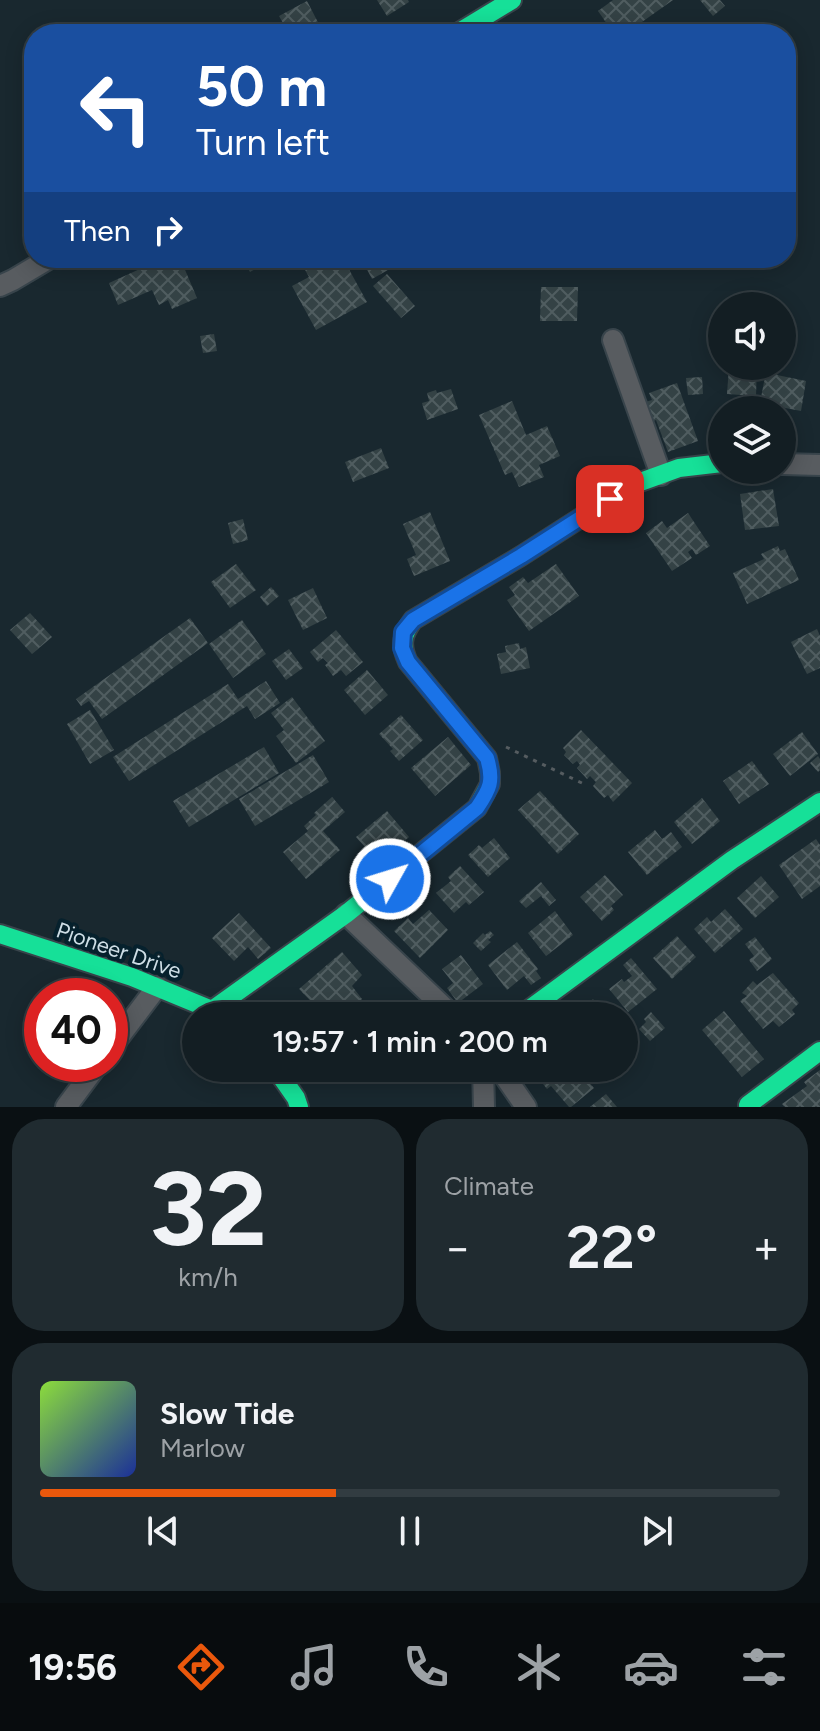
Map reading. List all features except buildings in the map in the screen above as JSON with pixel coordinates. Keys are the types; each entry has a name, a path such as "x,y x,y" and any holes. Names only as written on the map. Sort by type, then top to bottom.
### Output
{"street":[{"path":"472,24 512,0"},
{"path":"0,286 33,268"},
{"path":"613,340 661,475"},
{"path":"796,464 820,465"},
{"path":"230,1002 477,808 487,793 493,775 487,758 408,662 402,648 403,632 413,620 632,485 679,468 708,465"},
{"path":"539,1002 732,860 820,802"},
{"path":"346,914 438,1002"},
{"name":"Pioneer Drive","path":"0,934 157,987 191,1002"},
{"path":"128,1025 157,987"},
{"path":"748,1105 820,1051"},
{"path":"66,1107 85,1082"},
{"path":"285,1082 299,1107"},
{"path":"483,1082 484,1107"},
{"path":"509,1082 526,1107"}],"path":[{"path":"484,754 507,747 584,784"}],"traffic: fast":[{"path":"472,24 512,0"},
{"path":"223,1002 346,914 477,808 490,784 487,758 408,662 403,640 413,620 632,485 679,468 708,465"},
{"path":"539,1002 732,860 820,802"},
{"path":"0,934 132,977 193,1002"},
{"path":"748,1105 820,1051"},
{"path":"285,1082 299,1107"}],"route":[{"path":"390,879 477,808 487,793 493,775 487,758 408,662 402,648 403,632 413,620 432,607 521,556 610,499"}]}
